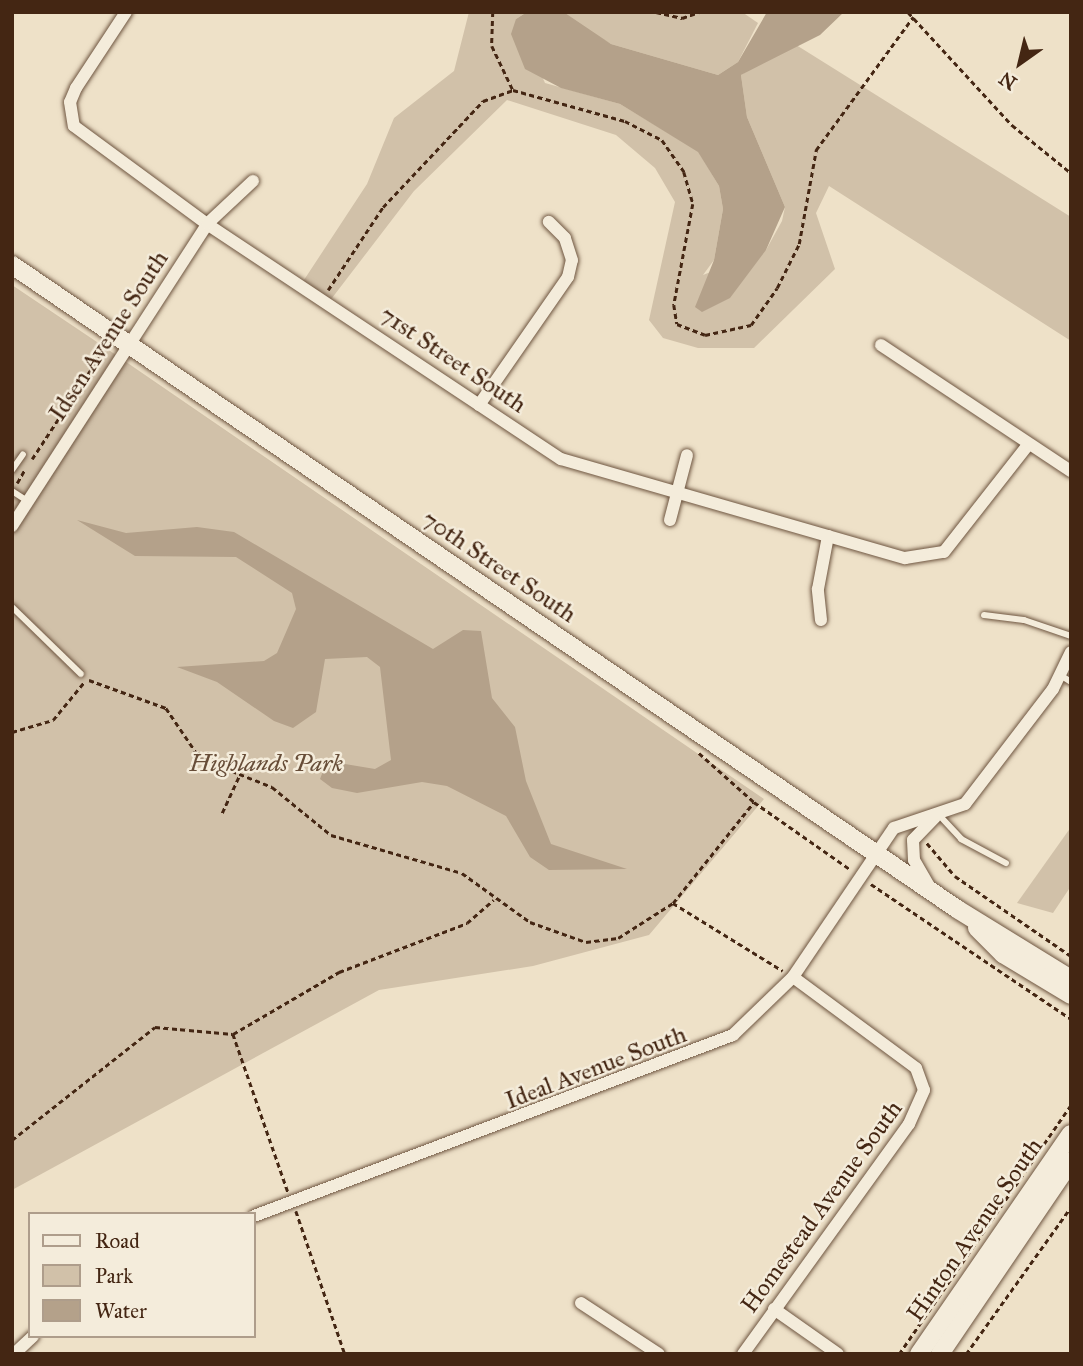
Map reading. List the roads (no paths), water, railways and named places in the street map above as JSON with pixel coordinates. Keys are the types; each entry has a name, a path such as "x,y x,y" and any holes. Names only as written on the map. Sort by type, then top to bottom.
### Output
{"main road":[{"name":"70th Street South","path":"12,265 125,352 957,909 1071,979"},
{"name":"70th Street South","path":"957,909 1003,954 1071,995"},
{"name":"Hinton Avenue South","path":"919,1354 1071,1134"},
{"name":"Hinton Avenue South","path":"940,1354 1071,1161"}],"street":[{"name":"71st Street South","path":"126,12 70,102 74,125 207,224 323,297 561,459 905,558 932,556 965,529 1027,446"},
{"name":"Idsen Avenue South","path":"12,526 26,500 207,224 253,181"},
{"path":"479,405 568,277 572,260 565,238 549,222"},
{"path":"881,345 1027,446 1071,471"},
{"path":"670,520 687,455"},
{"path":"821,620 818,589 828,536"},
{"path":"874,853 894,828 965,804 1065,678 1071,652"},
{"path":"939,815 916,834 914,860 942,899"},
{"name":"Ideal Avenue South","path":"256,1215 713,1046 753,1020 793,977 874,853"},
{"name":"Homestead Avenue South","path":"743,1354 909,1124 924,1090 916,1068 793,977"},
{"path":"581,1303 659,1354"},
{"path":"774,1309 838,1354"},
{"path":"14,1354 31,1338"}],"lane":[{"path":"12,470 23,454"},
{"path":"12,491 26,500"},
{"path":"12,607 84,676"},
{"path":"984,615 1024,620 1071,636"},
{"path":"939,815 961,839 1006,863"}],"water":[{"path":"527,12 565,13 611,44 718,75 738,62 767,12 844,12 820,35 741,75 747,117 785,207 766,250 730,298 702,312 695,307 714,260 723,209 719,186 698,152 620,104 561,88 525,69 511,34 516,19"},
{"path":"77,520 126,533 197,527 234,532 433,649 463,630 481,631 492,698 515,727 526,781 551,844 627,869 549,870 530,857 506,816 447,786 422,782 357,793 332,788 320,779 327,761 375,769 391,760 380,667 367,657 325,659 316,712 293,728 274,721 217,682 177,667 264,661 277,653 296,609 292,593 236,557 135,556"}],"park label":[{"name":"Highlands Park","path":"266,764"}]}
